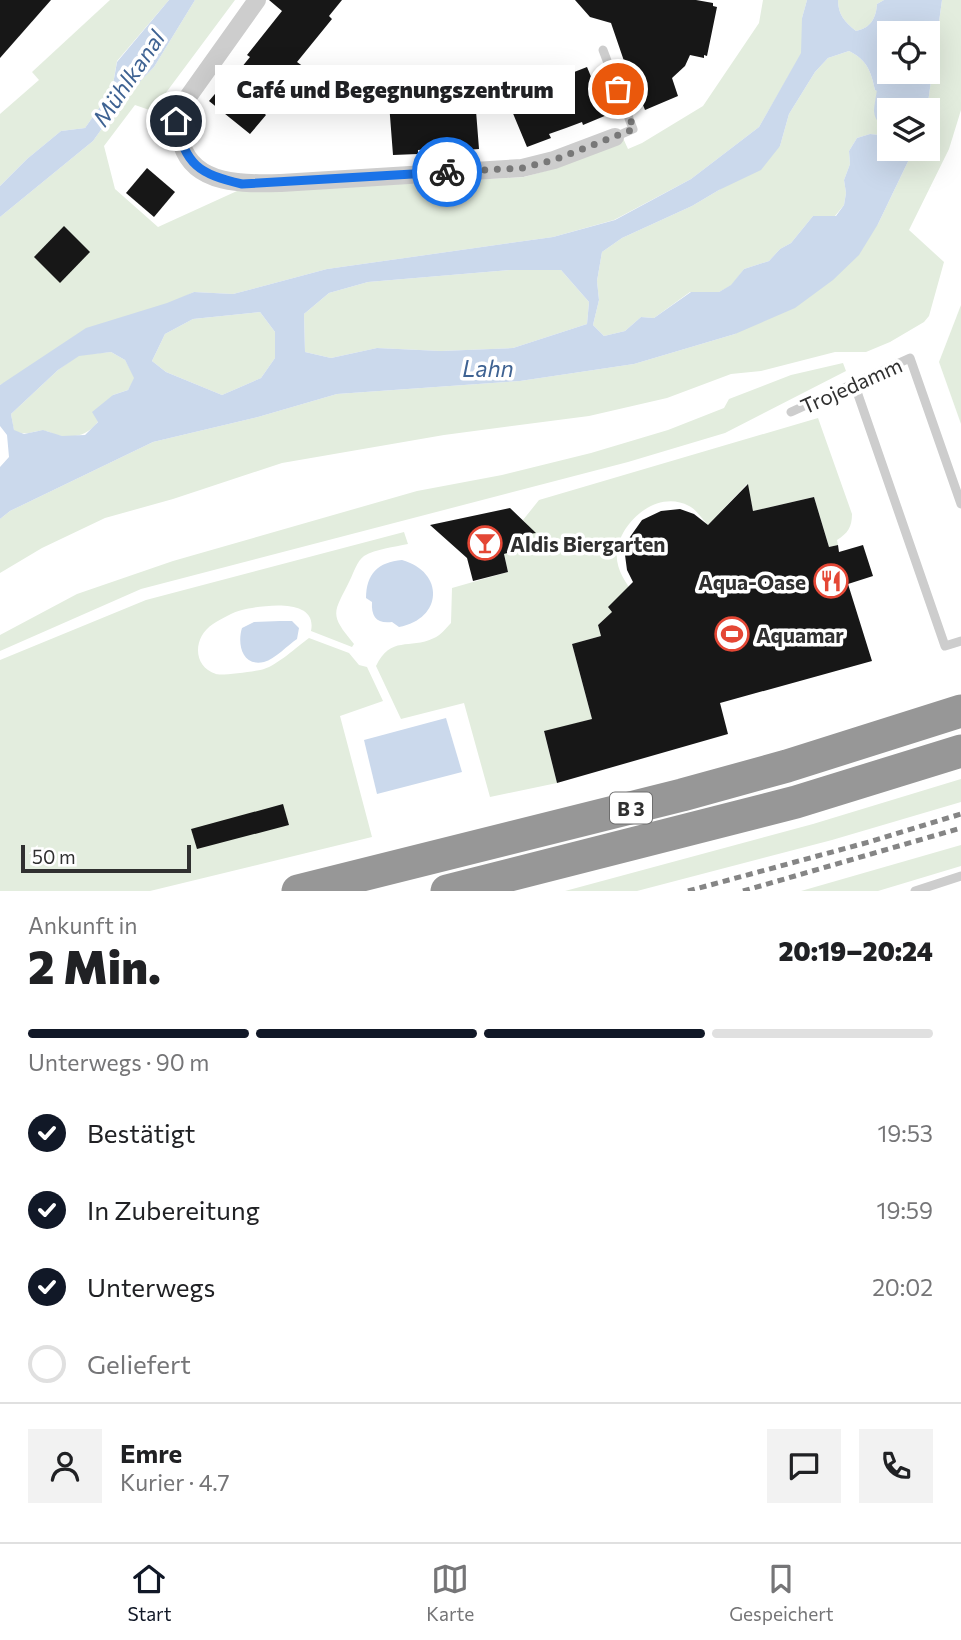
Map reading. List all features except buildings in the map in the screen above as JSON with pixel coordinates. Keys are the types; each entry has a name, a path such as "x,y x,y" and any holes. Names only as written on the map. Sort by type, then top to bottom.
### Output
{"highway":[{"name":"B 3","path":"298,891 695,792 961,711"},
{"name":"B 3","path":"447,891 796,802 961,751"}],"street":[{"path":"257,0 183,104 176,121 183,149 191,162 215,177 242,184 281,183 522,168 554,160 615,137"}],"lane":[{"path":"603,50 634,129 615,137"},
{"name":"Trojedamm","path":"791,412 910,358 961,504"},
{"path":"854,383 945,646 961,641"},
{"path":"915,891 961,876"}],"green space":[{"path":"110,0 169,0 117,61 112,90 85,128 61,131 0,186 0,114 39,80 32,72"},
{"path":"195,0 235,0 165,94 158,113 135,105 104,146 115,189 158,227 237,191 524,177 560,167 623,138 628,149 703,106 759,23 763,0 807,0 802,18 802,53 759,127 691,179 614,220 553,237 327,269 233,294 194,292 0,385 0,217 93,141 123,99 154,67"},
{"path":"838,0 884,0 877,4 874,18 869,25 856,31 843,18"},
{"path":"942,0 961,0 961,110 949,149 909,230 944,262 929,316 924,322 890,342 866,352 835,352 761,371 731,374 667,398 589,416 444,435 282,463 105,518 42,548 0,573 0,519 10,511 153,442 258,417 337,394 520,381 634,364 735,334 878,224 908,161 940,161 940,98 929,98 931,84 940,84 939,21"},
{"path":"849,51 855,54 870,72 875,90 890,98 877,98 877,135 857,138 849,151 850,164 844,180 844,205 835,216 813,216 791,243 780,249 769,261 744,269 732,285 719,292 690,292 654,318 641,317 625,331 604,336 593,325 599,300 597,281 602,252 622,238 692,206 719,190 780,146 789,114 815,72 828,58"},
{"path":"510,270 561,270 589,302 587,324 513,348 441,351 377,348 331,358 305,352 304,314 329,293 368,282"},
{"path":"961,305 961,424 939,362"},
{"path":"260,312 275,332 275,358 261,378 222,395 166,372 152,361 165,334 193,319"},
{"path":"111,352 125,360 135,378 128,390 113,395 100,419 89,431 81,435 60,436 46,431 14,431 11,414 58,370 79,355"},
{"path":"843,363 846,371 725,433 628,462 141,589 0,651 0,635 77,594 173,561 417,491 502,475 591,453 668,430 724,408 729,399 791,375"},
{"path":"818,418 852,514 850,526 837,540 838,545 829,547 814,497 753,511 747,484 708,525 689,506 677,502 654,505 633,519 620,540 617,551 619,569 635,595 608,607 612,612 598,625 601,636 572,644 592,719 544,732 557,783 490,797 464,703 401,719 376,666 382,656 394,647 425,641 443,632 451,623 452,588 508,572 504,554 518,550 522,535 531,534 533,531 523,520 539,500"},
{"path":"404,532 408,544 385,548 362,558 340,600 337,619 354,644 352,647 311,631 311,620 298,608 275,605 242,610 213,624 202,636 198,651 199,658 208,670 216,674 240,673 269,667 309,638 349,653 359,665 367,667 383,701 340,716 372,837 150,891 0,891 0,660 146,600"},
{"path":"961,779 961,802 832,840 637,891 565,891 813,824"},
{"path":"961,845 961,866 878,891 801,891"}],"water":[{"name":"Mühlkanal","path":"169,0 195,0 154,67 123,99 93,141 0,217 0,186 61,131 85,128 112,90 117,62"},
{"path":"807,0 838,0 843,18 856,31 869,25 874,18 877,4 884,0 942,0 939,21 877,21 877,84 931,84 929,98 890,98 875,90 864,62 849,51 828,58 815,72 789,114 780,146 761,170 622,238 602,252 597,281 599,300 593,325 604,336 625,331 641,317 654,318 691,292 719,292 731,285 744,269 769,261 780,249 791,243 813,216 836,216 844,205 844,180 850,164 849,151 857,138 877,135 877,161 908,161 878,224 859,255 833,280 795,308 735,334 634,364 520,381 337,394 258,417 153,442 10,511 0,519 0,467 9,457 7,435 0,426 0,385 86,328 194,292 233,294 327,269 553,237 615,220 691,179 759,127 801,53 802,18","holes":["510,270 561,270 589,302 587,324 513,348 441,351 377,348 331,358 305,352 304,314 329,293 368,282","260,312 275,332 275,358 261,378 222,395 166,372 152,361 165,334 193,319","111,352 125,360 134,378 128,390 113,395 92,412 98,422 85,435 62,436 43,430 24,434 14,430 11,414 58,370 79,356"]},
{"path":"402,560 426,574 432,584 433,595 431,605 424,615 399,627 392,622 379,621 373,612 372,602 366,598 368,582 375,571 386,563"},
{"path":"292,621 299,628 297,639 264,662 257,663 246,658 240,641 242,628 254,622"},
{"path":"446,718 462,772 377,794 364,740"}],"waterway":[{"name":"Lahn","path":"896,98 898,84"}],"railway":[{"path":"688,891 961,814"},
{"path":"743,891 961,828"}],"way so far":[{"path":"447,172 522,168 554,160 634,129 618,89"}],"place":[{"name":"Café und Begegnungszentrum","path":"618,89"},
{"name":"Aldis Biergarten","path":"485,543"},
{"name":"Aqua-Oase","path":"831,581"},
{"name":"Aquamar","path":"732,634"}],"route":[{"path":"176,121 183,149 191,162 215,177 242,184 447,172"}]}
